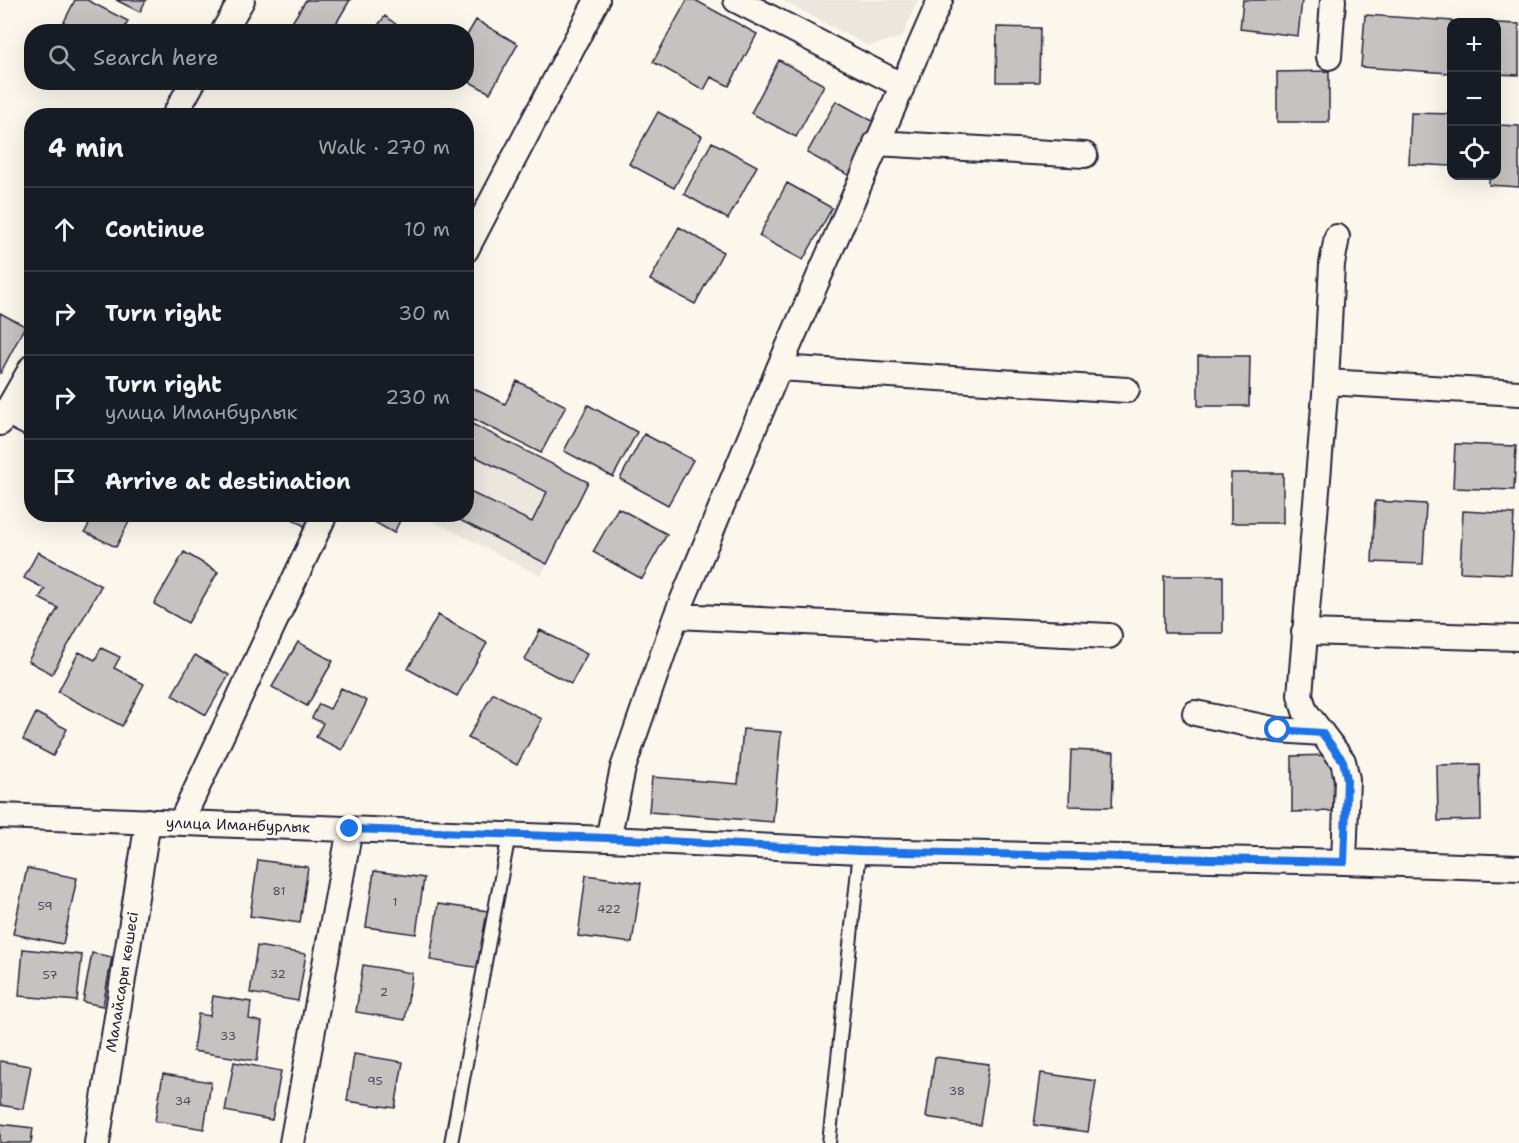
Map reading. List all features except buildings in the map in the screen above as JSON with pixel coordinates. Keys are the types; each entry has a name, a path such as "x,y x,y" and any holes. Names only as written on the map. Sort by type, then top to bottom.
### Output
{"street":[{"path":"228,24 242,0"},
{"path":"474,235 597,0"},
{"path":"736,0 901,85"},
{"path":"608,838 623,768 676,616 779,368 940,0"},
{"path":"1329,57 1333,0"},
{"path":"178,108 189,90"},
{"path":"876,143 1085,155"},
{"path":"1337,237 1332,264 1326,382 1300,695 1305,711 1343,761 1347,779 1344,862"},
{"path":"779,368 1127,390"},
{"path":"24,381 3,417 24,423"},
{"path":"1326,382 1519,393"},
{"path":"182,822 321,522"},
{"path":"676,616 1109,636"},
{"path":"1304,633 1519,638"},
{"path":"1195,713 1278,730 1322,733"},
{"name":"улица Иманбурлык","path":"0,816 608,838 860,851 1519,868"},
{"name":"Малайсары көшесі","path":"97,1143 148,821"},
{"path":"292,1143 350,829"}],"lane":[{"path":"451,1143 509,835"},
{"path":"829,1143 860,851"}],"shaded area":[{"path":"782,0 918,0 902,37 868,46"},
{"path":"474,434 584,493 541,576 435,522 474,522"}],"route":[{"path":"350,829 608,838 860,851 1344,862 1347,779 1343,761 1322,733 1278,730"}]}
